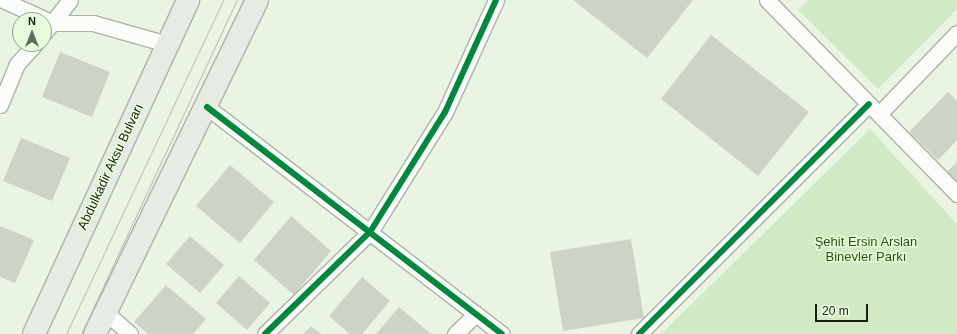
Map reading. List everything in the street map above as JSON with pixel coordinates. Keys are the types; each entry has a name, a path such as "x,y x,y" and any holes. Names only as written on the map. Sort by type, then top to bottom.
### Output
{"main road":[{"name":"Abdulkadir Aksu Bulvarı","path":"34,334 188,0"},
{"path":"95,334 207,106 257,0"}],"street":[{"path":"2,0 22,12"},
{"path":"52,23 70,0"},
{"path":"265,334 370,232 445,112 496,0"},
{"path":"774,2 874,109 957,194"},
{"path":"52,28 93,23 167,44"},
{"path":"639,334 874,109 957,33"},
{"path":"0,105 17,64 28,52"},
{"path":"207,106 502,334"},
{"path":"105,312 130,334"},
{"path":"455,334 476,314"}],"green space":[{"path":"808,0 957,0 957,9 878,89 798,10"},
{"name":"Şehit Ersin Arslan Binevler Parkı","path":"870,129 957,224 957,334 661,334"}],"building":[{"path":"573,0 693,0 647,58"},
{"path":"711,35 809,112 758,176 661,99"},
{"path":"60,52 110,72 92,117 42,97"},
{"path":"948,92 957,101 957,140 938,160 909,132"},
{"path":"21,138 70,158 52,201 3,181"},
{"path":"957,162 957,182 947,172"},
{"path":"230,165 274,202 240,243 196,206"},
{"path":"291,216 331,251 294,295 254,260"},
{"path":"0,226 34,240 15,283 0,277"},
{"path":"190,236 224,265 200,293 166,264"},
{"path":"631,239 644,318 563,331 550,252"},
{"path":"239,276 270,303 247,330 216,303"},
{"path":"362,277 390,301 362,334 350,334 329,316"},
{"path":"166,285 206,319 193,334 148,334 134,322"},
{"path":"399,307 431,334 376,334"},
{"path":"311,326 321,334 303,334"}],"tram line":[{"path":"66,334 223,0"},
{"path":"81,334 237,0"}],"cycle path":[{"path":"265,334 370,232 445,112 496,0"},
{"path":"639,334 869,104"},
{"path":"207,107 502,334"}]}
